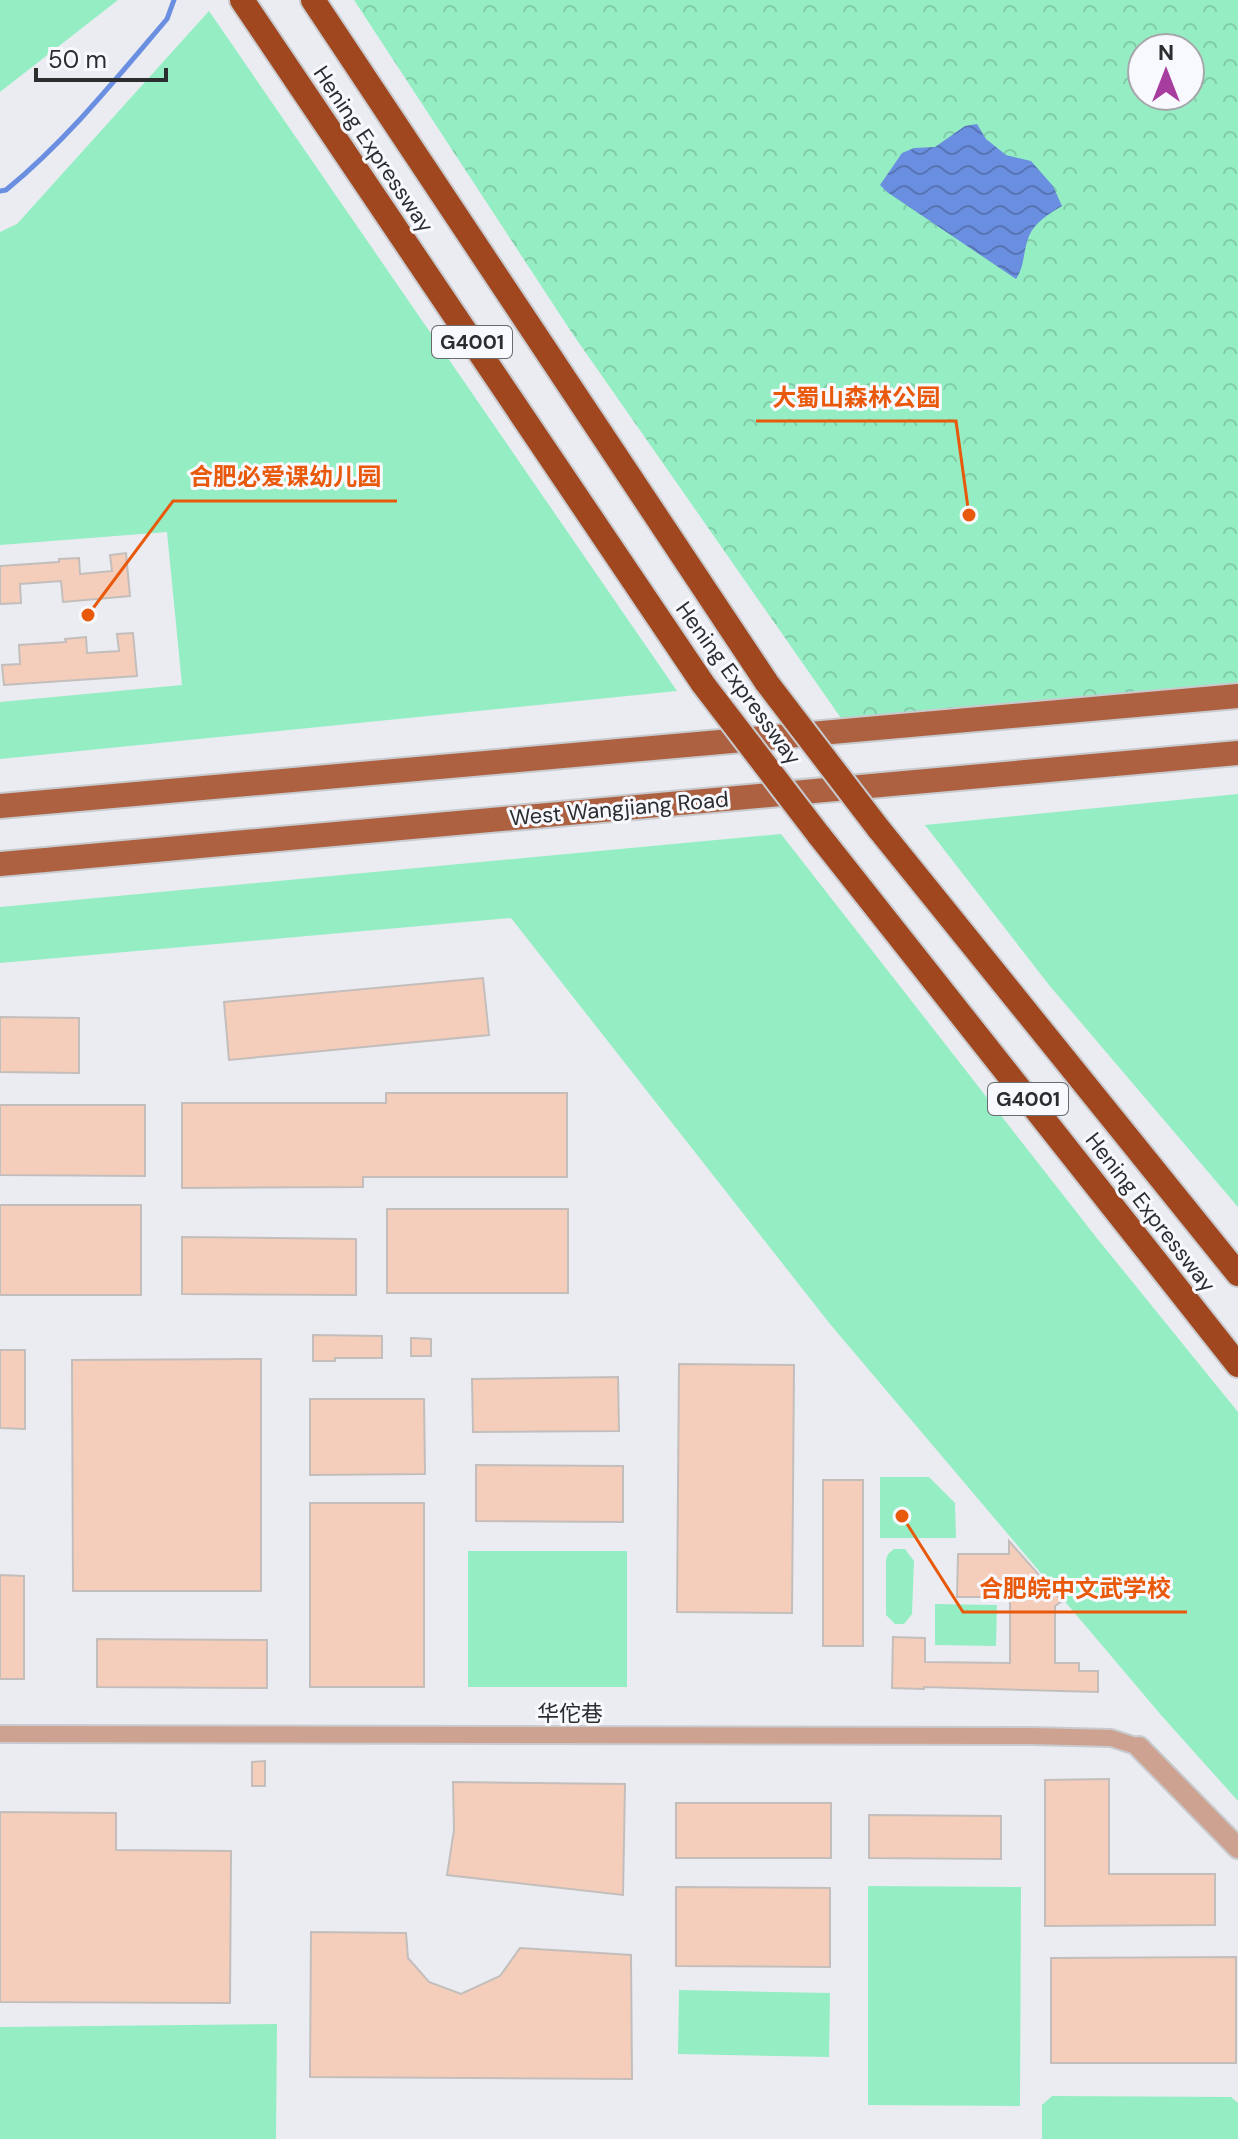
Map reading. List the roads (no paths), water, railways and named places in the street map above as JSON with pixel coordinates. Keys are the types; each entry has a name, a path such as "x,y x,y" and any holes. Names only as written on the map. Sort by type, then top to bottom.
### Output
{"highway":[{"name":"Hening Expressway","path":"242,0 703,684 1238,1365"},
{"name":"Hening Expressway","path":"313,0 767,683 878,828 1238,1274"}],"main road":[{"path":"0,806 1238,696"},
{"name":"West Wangjiang Road","path":"0,864 1238,753"}],"street":[{"name":"华佗巷","path":"0,1734 1031,1736 1111,1738 1139,1747"},
{"path":"1139,1747 1238,1848"}],"water":[{"path":"977,124 986,139 1006,155 1031,161 1053,186 1062,206 1032,231 1016,279 880,185 902,153 914,148 935,147 965,126"}],"waterway":[{"path":"0,191 6,190 50,151 90,108 167,19 174,0"}],"place":[{"name":"大蜀山森林公园","path":"969,515"},
{"name":"合肥必爱课幼儿园","path":"88,615"},
{"name":"合肥皖中文武学校","path":"902,1516"}]}
